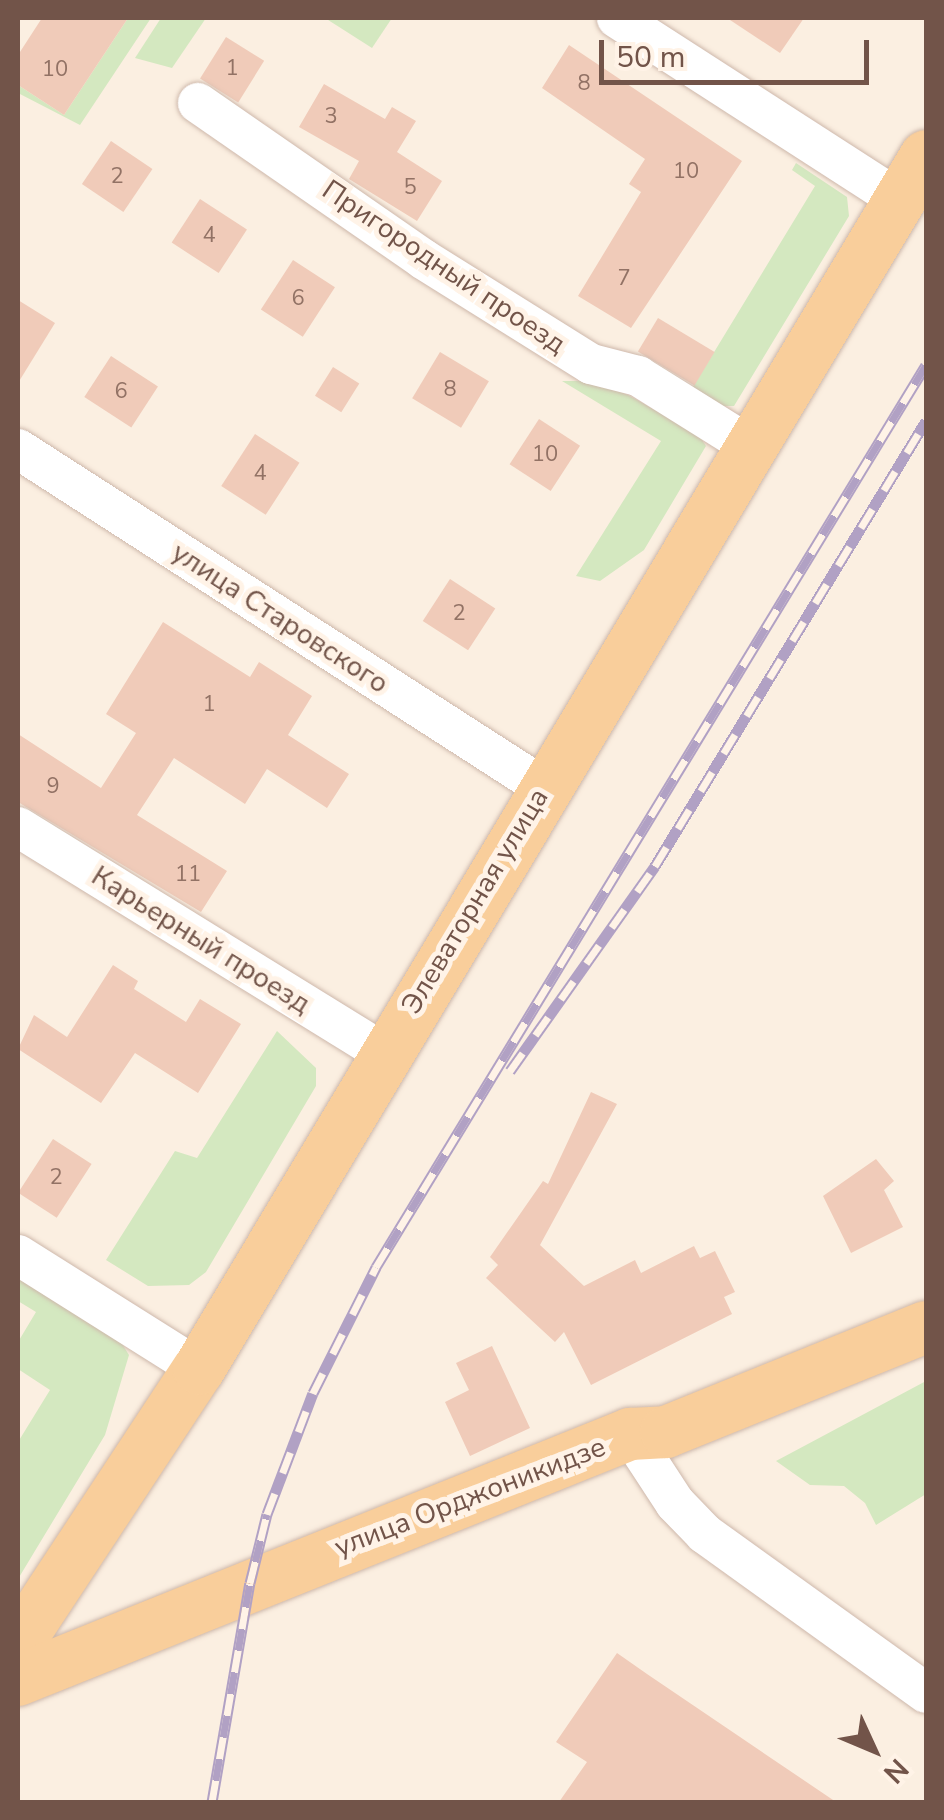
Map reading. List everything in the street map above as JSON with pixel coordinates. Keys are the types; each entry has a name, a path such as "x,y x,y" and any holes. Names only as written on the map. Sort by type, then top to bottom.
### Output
{"main road":[{"name":"Элеваторная улица","path":"18,1643 198,1369 542,787 926,156"},
{"name":"улица Орджоникидзе","path":"18,1680 630,1434 666,1432 926,1327"}],"street":[{"path":"618,18 899,200"},
{"name":"Пригородный проезд","path":"198,103 423,259 576,355 638,376 750,446"},
{"name":"улица Старовского","path":"18,449 542,787"},
{"name":"Карьерный проезд","path":"18,827 386,1054"},
{"path":"18,1255 198,1369"},
{"path":"630,1434 658,1479 705,1534 926,1693"}],"green space":[{"path":"128,18 151,18 80,125 18,93 18,85 64,115"},
{"path":"161,18 206,18 172,68 135,58"},
{"path":"325,18 392,18 372,48"},
{"path":"796,163 847,197 849,216 734,406 717,406 691,390 815,186 792,170"},
{"path":"562,381 589,381 628,395 698,434 706,446 644,550 600,581 576,576 661,441"},
{"path":"277,1031 316,1068 316,1086 206,1272 189,1285 148,1286 106,1260 175,1151 197,1158"},
{"path":"18,1271 114,1331 129,1355 105,1435 18,1579 18,1442 50,1390 18,1369 18,1342 36,1312 18,1301"},
{"path":"926,1381 926,1494 876,1525 865,1503 844,1486 810,1485 776,1461"}],"building":[{"path":"42,18 128,18 64,115 18,85 18,55"},
{"path":"727,18 804,18 780,53"},
{"path":"226,37 264,61 238,102 200,79"},
{"path":"569,45 742,161 631,328 578,296 641,192 629,184 645,159 542,88"},
{"path":"324,84 385,119 392,107 416,121 397,152 442,181 417,221 349,179 359,161 299,127"},
{"path":"111,141 152,169 123,212 82,184"},
{"path":"200,199 247,229 219,273 172,243"},
{"path":"293,260 335,287 303,337 261,309"},
{"path":"18,300 55,323 18,383"},
{"path":"658,318 715,352 694,385 638,351"},
{"path":"440,352 489,381 461,428 412,398"},
{"path":"111,356 158,386 131,428 84,397"},
{"path":"333,367 359,383 341,412 315,396"},
{"path":"539,419 580,446 551,491 510,464"},
{"path":"255,434 299,463 266,515 221,486"},
{"path":"450,579 495,608 468,650 423,621"},
{"path":"163,622 250,677 259,662 312,696 288,735 349,774 327,808 267,769 245,804 174,758 137,815 227,871 201,912 18,802 18,734 101,788 136,733 106,714"},
{"path":"113,965 138,981 134,989 186,1022 200,999 241,1024 198,1093 135,1053 101,1103 18,1049 34,1015 67,1037"},
{"path":"591,1092 617,1104 540,1245 584,1286 635,1260 641,1273 694,1246 700,1258 715,1251 735,1292 724,1297 732,1314 591,1385 564,1332 555,1342 486,1278 498,1265 490,1257 543,1181 548,1184"},
{"path":"53,1139 92,1164 57,1218 18,1193"},
{"path":"876,1159 894,1181 884,1190 903,1227 851,1253 823,1196"},
{"path":"492,1346 530,1428 470,1456 445,1402 469,1390 456,1363"},
{"path":"617,1653 836,1802 559,1802 587,1762 556,1742"}],"railway":[{"path":"212,1802 250,1583 267,1514 313,1393 376,1267 926,365"},
{"path":"510,1071 655,866 926,421"}]}
